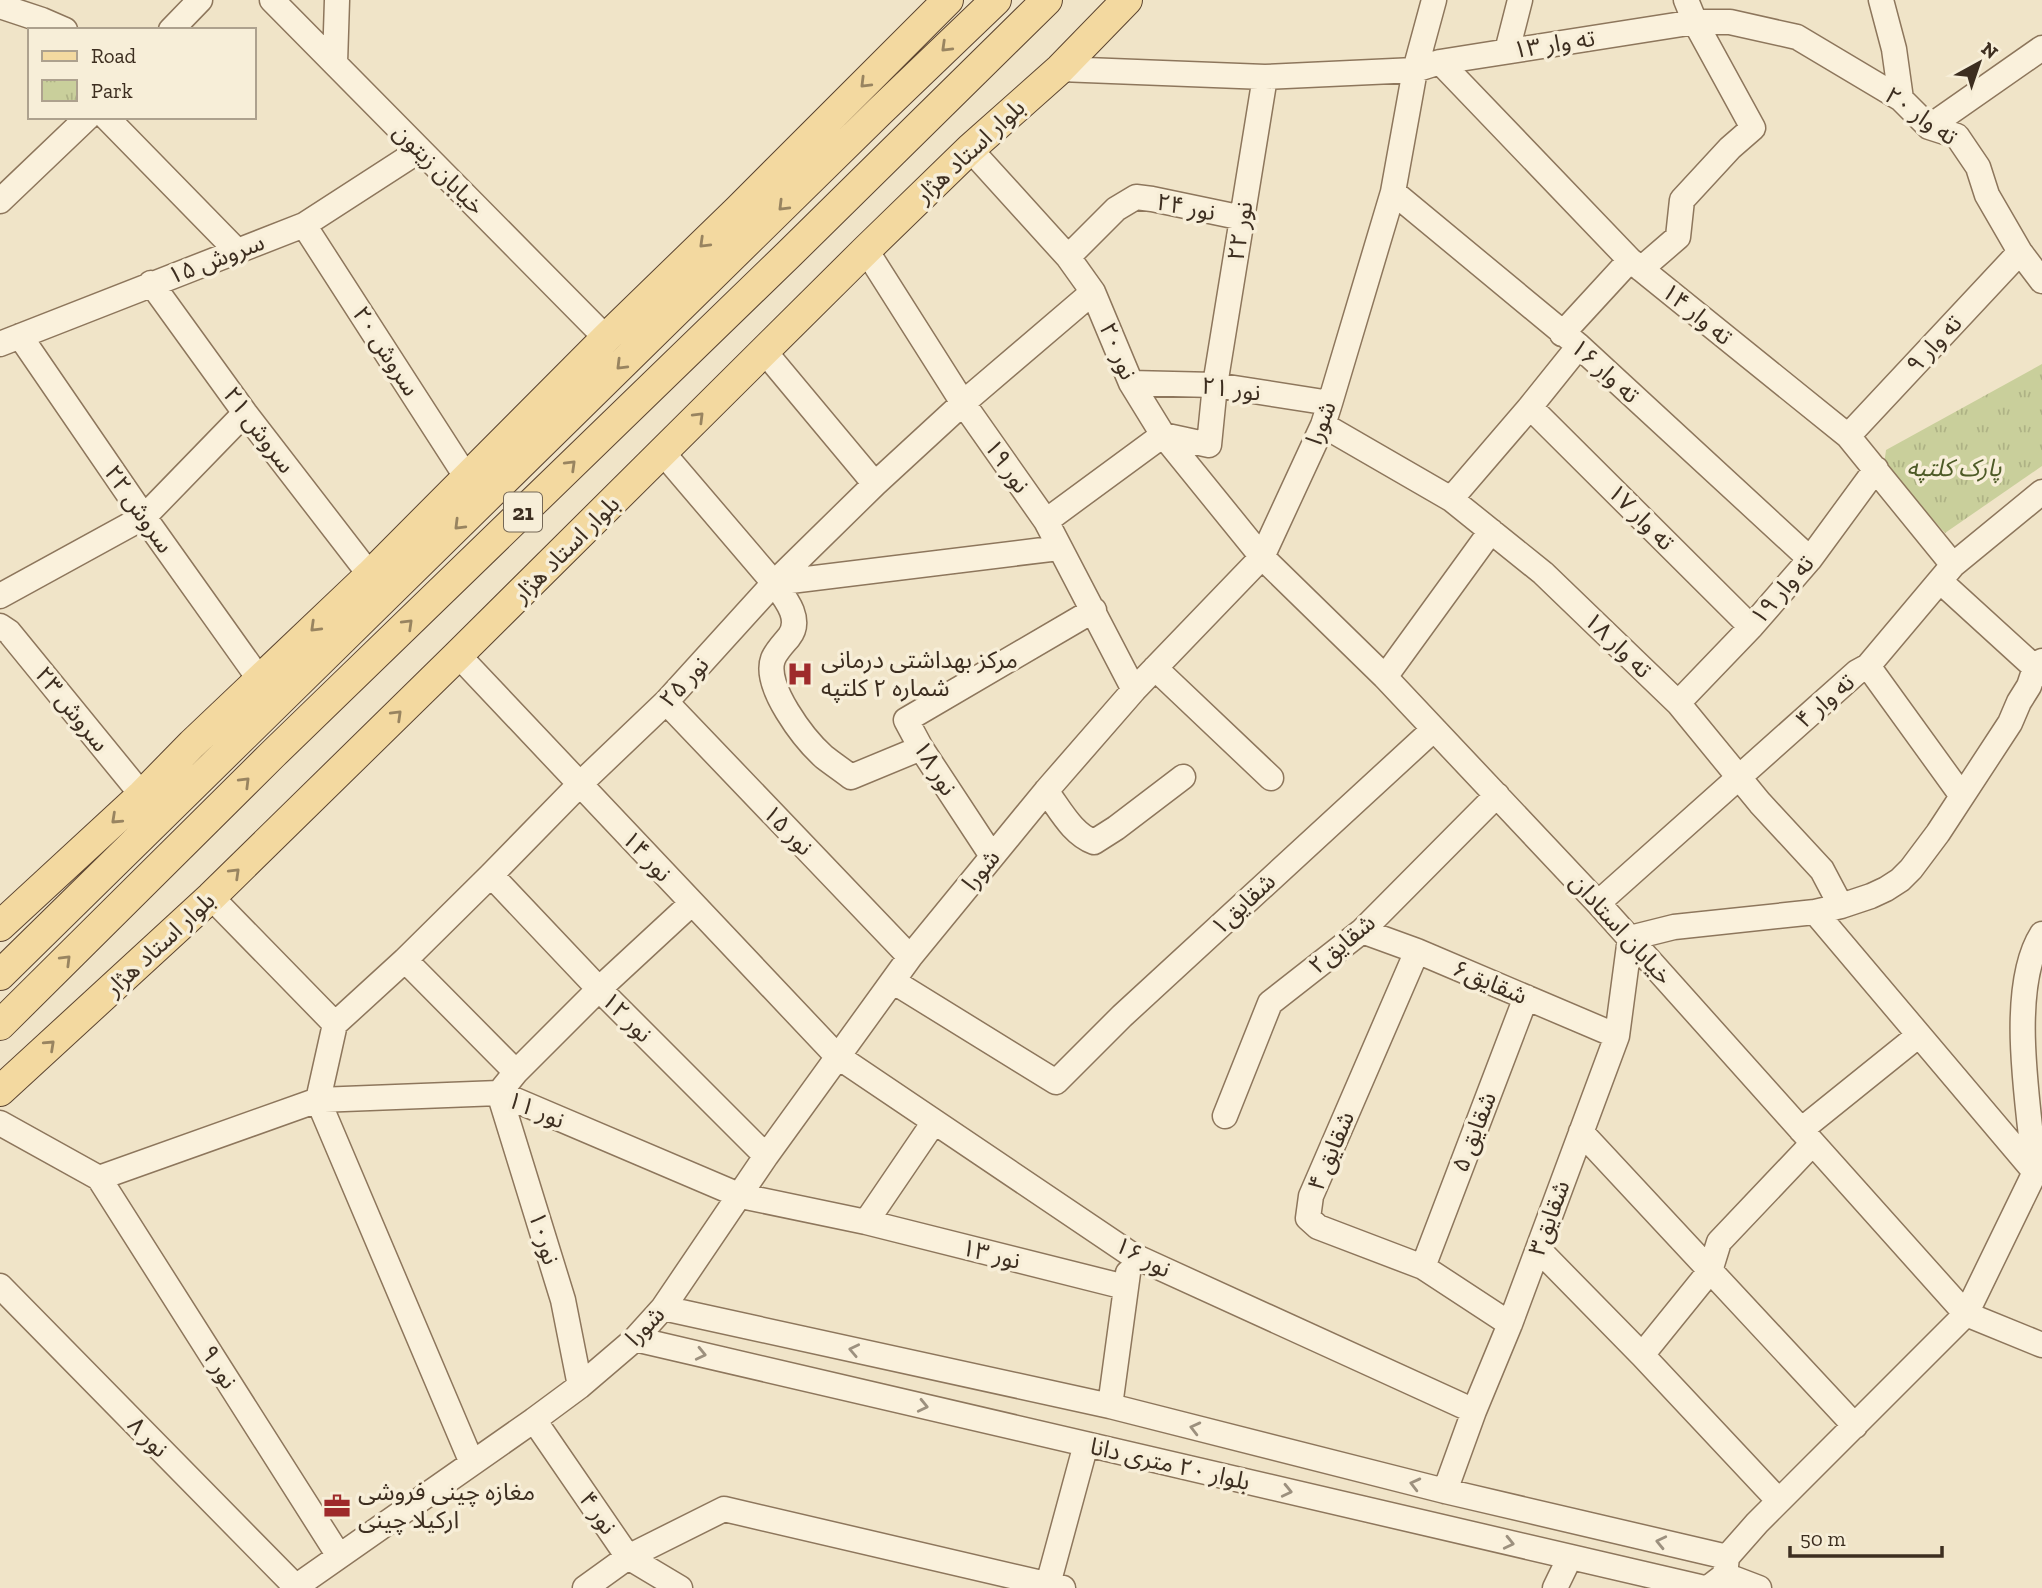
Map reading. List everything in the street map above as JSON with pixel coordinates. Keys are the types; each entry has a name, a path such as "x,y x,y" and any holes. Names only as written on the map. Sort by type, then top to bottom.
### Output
{"main road":[{"name":"21","path":"0,975 996,0"},
{"name":"21","path":"0,1025 272,755 1047,0"},
{"name":"بلوار استاد هژار","path":"0,1091 211,897 866,250 970,149 1060,69 1127,0"},
{"path":"0,926 142,795 370,575 738,209 940,3"},
{"path":"126,852 192,744"}],"street":[{"path":"173,28 200,0"},
{"name":"خیابان زیتون","path":"272,0 606,338"},
{"path":"335,63 337,0"},
{"name":"شورا","path":"295,1587 534,1420 635,1339 663,1308 766,1156 910,957 1045,791 1134,690 1262,557 1326,414 1392,192 1415,71 1434,0"},
{"path":"1507,51 1520,0"},
{"path":"1881,0 1894,48 1901,99"},
{"path":"0,6 61,28"},
{"path":"1451,499 1530,407 1571,340 1635,265 1678,237 1682,200 1710,168 1753,128 1690,11"},
{"name":"ته وار ۱۳","path":"1060,69 1265,77 1415,71 1440,62 1507,51 1690,11"},
{"name":"ته وار ۲۰","path":"1690,11 1797,37 1901,99 1930,127 1957,136 1978,167 1987,195 2020,252 2042,281"},
{"path":"1930,127 2042,48"},
{"name":"ته وار ۱۴","path":"1440,62 1635,265 1848,436 1876,469 1946,573 2040,668"},
{"name":"نور ۲۲","path":"1163,435 1209,445 1215,385 1265,77"},
{"path":"0,201 86,119"},
{"path":"108,119 237,251"},
{"name":"نور ۲۰","path":"970,149 1068,257 1093,292 1131,383 1163,435 1262,557"},
{"name":"سروش ۱۵","path":"10,340 304,225 420,150"},
{"name":"ته وار ۱۶","path":"1392,192 1571,340 1810,559"},
{"name":"نور ۲۴","path":"1068,257 1116,209 1136,197 1242,218"},
{"name":"سروش ۲۰","path":"304,225 467,478"},
{"name":"نور ۱۹","path":"866,250 963,402 1046,521 1134,690"},
{"name":"ته وار ۹","path":"1848,436 2020,252"},
{"name":"سروش ۲۱","path":"151,284 245,413 370,575"},
{"name":"نور ۲۵","path":"335,1024 405,960 580,784 666,702 775,583 875,484 963,402 1093,292"},
{"name":"سروش ۲۲","path":"10,340 144,517 260,680"},
{"path":"764,351 875,484"},
{"name":"نور ۲۱","path":"1131,383 1215,385 1326,414"},
{"name":"ته وار ۱۷","path":"1530,407 1751,627"},
{"path":"0,596 144,517 245,413"},
{"name":"ته وار ۱۸","path":"1326,414 1451,499 1543,573 1678,704 1760,803 1822,870 1841,906"},
{"path":"1046,521 1163,435"},
{"path":"663,453 775,583 787,601 795,617 792,633 773,658 771,673 775,690 793,720 823,755 851,777 921,748"},
{"name":"ته وار ۱۹","path":"1678,704 1751,627 1810,559 1876,469"},
{"name":"ته وار ۴","path":"1598,903 1857,672 1868,666 1946,573 2042,492"},
{"path":"1385,677 1491,531"},
{"path":"775,583 1059,548"},
{"name":"خیابان استادان","path":"1262,557 1385,677 1598,903 1966,1314"},
{"name":"نور ۱۸","path":"992,856 921,748 906,720 1094,610"},
{"name":"سروش ۲۳","path":"0,625 9,632 142,795"},
{"name":"نور ۱۴","path":"458,655 837,1056"},
{"path":"1868,666 1962,796"},
{"path":"1155,668 1272,778"},
{"path":"1630,938 1674,927 1815,912 1871,896 1900,880 1911,869 1962,796 2010,723 2019,702 2040,668"},
{"name":"نور ۱۵","path":"666,702 910,957"},
{"name":"شقایق۱","path":"894,982 1056,1082 1122,1016 1434,729"},
{"path":"1045,791 1083,838 1094,842 1183,778"},
{"name":"شقایق۲","path":"1225,1116 1270,1003 1362,931 1497,795"},
{"name":"نور ۱۲","path":"491,875 599,989 766,1156"},
{"path":"211,897 335,1024 318,1100 472,1463"},
{"path":"499,1093 516,1072 599,989 692,903"},
{"path":"1815,912 1919,1035 2039,1170"},
{"name":"شقایق۶","path":"1362,931 1417,951 1617,1036"},
{"path":"1759,1588 1716,1577 1779,1501 1966,1314 2039,1170 2033,1049 2022,1030 2028,969 2035,945 2042,934"},
{"name":"شقایق۳","path":"1445,1491 1617,1036 1630,938"},
{"name":"شقایق ۴","path":"1417,951 1311,1196 1308,1218 1318,1227 1423,1267 1510,1324"},
{"path":"405,960 516,1072"},
{"name":"شقایق ۵","path":"1423,1267 1525,997"},
{"path":"1642,1355 1710,1271 1719,1242 1807,1137 1919,1035"},
{"name":"نور ۱۶","path":"837,1056 1132,1255 1474,1411"},
{"name":"نور ۱۱","path":"99,1178 318,1100 499,1093 741,1196"},
{"name":"نور۱۰","path":"499,1093 563,1300 580,1385"},
{"path":"866,1222 934,1122"},
{"path":"0,1123 99,1178"},
{"path":"1581,1132 1855,1426"},
{"name":"نور ۹","path":"99,1178 339,1556"},
{"name":"نور ۱۳","path":"741,1196 866,1222 1125,1287"},
{"path":"1538,1249 1779,1501"},
{"path":"1110,1406 1125,1287 1132,1255"},
{"name":"نور ۸","path":"0,1286 295,1587"},
{"name":"بلوار ۲۰ متری دانا","path":"663,1308 1110,1406 1445,1491 1716,1577"},
{"path":"1966,1314 2042,1345"},
{"name":"بلوار ۲۰ متری دانا","path":"635,1339 1570,1557 1716,1577"},
{"name":"نور ۴","path":"534,1420 628,1556 680,1588"},
{"path":"585,1588 628,1556 724,1509 1053,1587 1087,1444"},
{"path":"1555,1588 1570,1557"}],"green space":[{"name":"پارک کلتپه","path":"2042,364 2042,466 1945,533 1884,465 1886,450"}],"place":[{"name":"مرکز بهداشتی درمانی شماره ۲ کلتپه","path":"800,674"},
{"name":"مغازه چینی فروشی ارکیلا چینی","path":"337,1506"}]}
